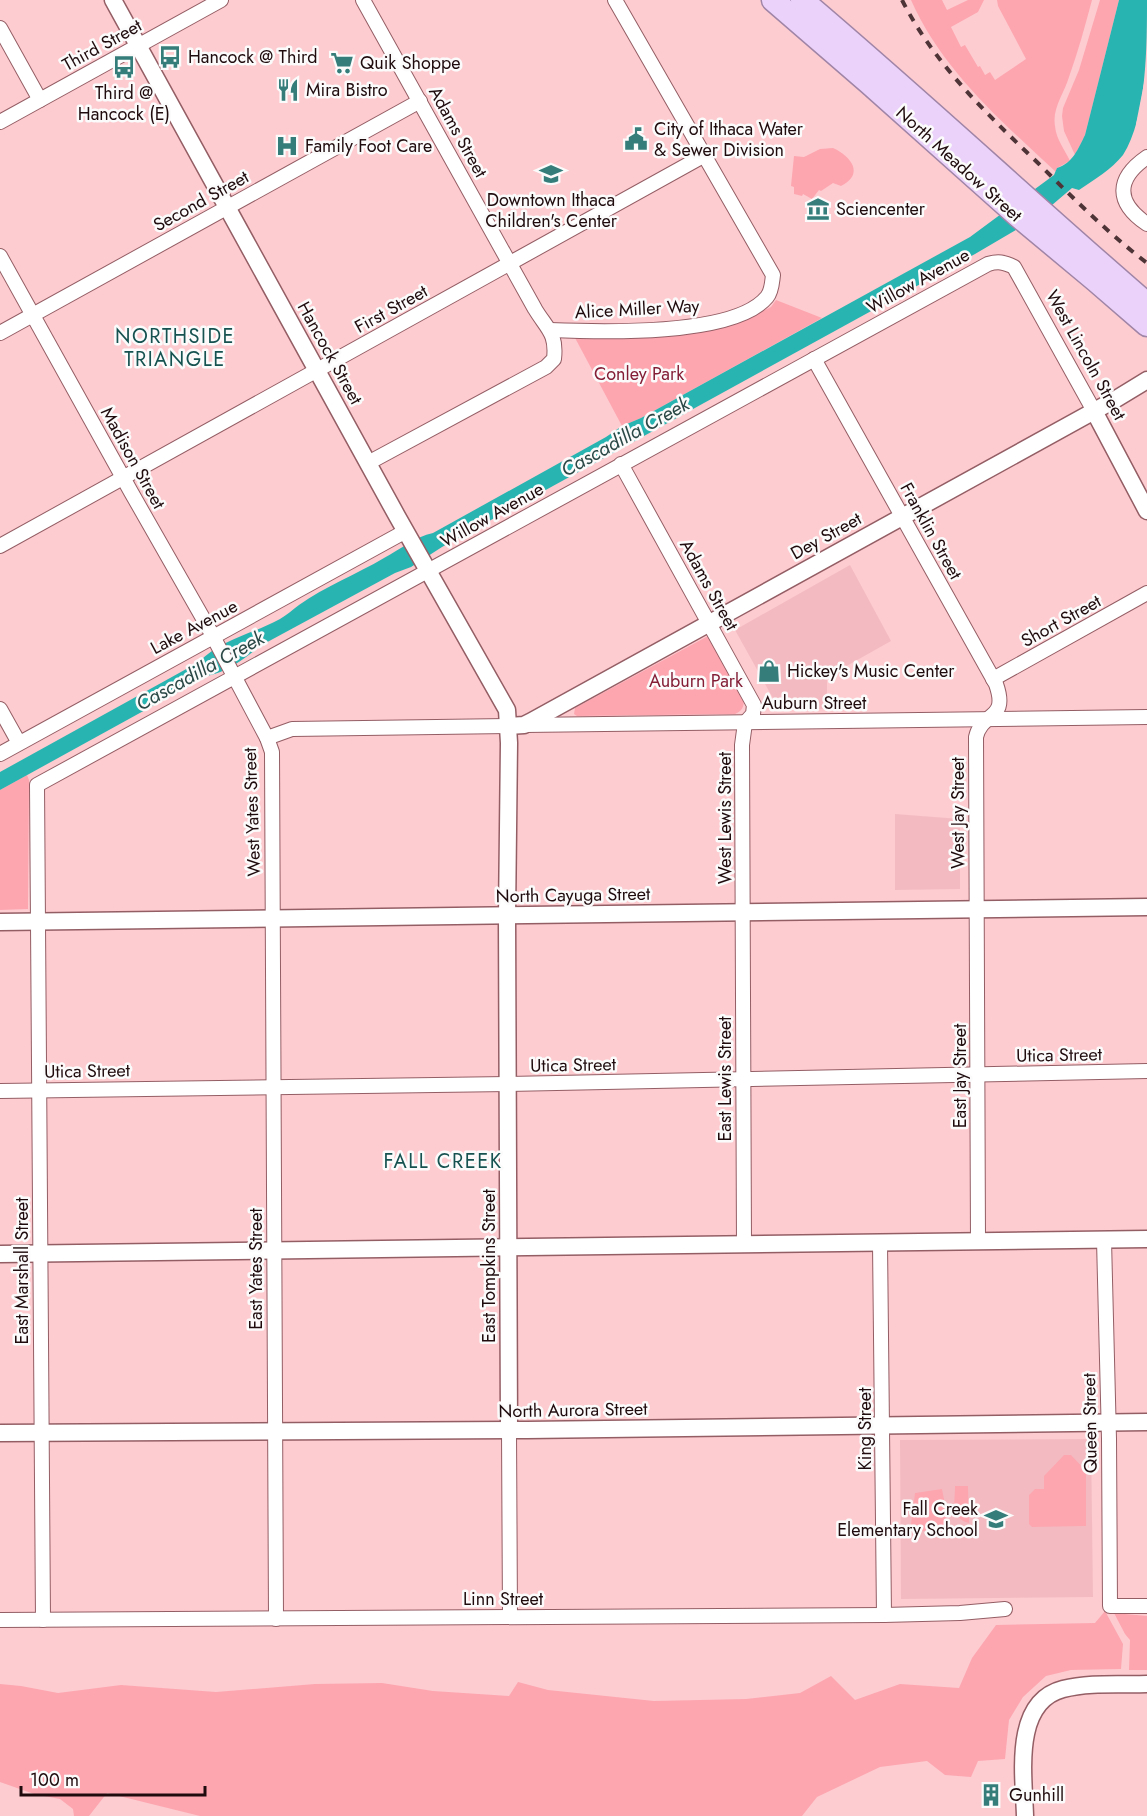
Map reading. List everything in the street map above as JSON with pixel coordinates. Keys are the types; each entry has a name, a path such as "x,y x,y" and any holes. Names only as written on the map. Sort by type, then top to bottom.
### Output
{"highway":[{"name":"North Meadow Street","path":"773,0 982,172 1055,236 1147,304"},
{"name":"North Meadow Street","path":"802,0 982,172"},
{"name":"North Meadow Street","path":"1055,236 1095,280 1147,325"}],"street":[{"name":"Hancock Street","path":"113,0 516,726 507,916"},
{"name":"Third Street","path":"0,122 221,0"},
{"name":"Adams Street","path":"363,0 542,322 550,330 556,345 554,358 546,367 368,463"},
{"path":"615,0 705,155"},
{"path":"0,28 40,100"},
{"name":"Second Street","path":"0,333 420,101"},
{"name":"First Street","path":"0,546 705,155"},
{"name":"Alice Miller Way","path":"550,330 668,329 721,322 755,309 769,295 772,275 705,155"},
{"path":"1147,157 1130,172 1124,184 1124,195 1125,204 1130,211 1147,224"},
{"name":"Madison Street","path":"0,256 232,673"},
{"name":"Willow Avenue","path":"37,785 232,673 426,566 621,464 996,261"},
{"name":"West Lincoln Street","path":"996,261 1005,262 1014,267 1019,275 1147,511"},
{"name":"Franklin Street","path":"814,359 993,679 1000,698 1000,705 987,721"},
{"name":"Dey Street","path":"516,726 710,623 1147,380"},
{"name":"Adams Street","path":"621,464 754,705 753,714 745,723"},
{"name":"Lake Avenue","path":"0,754 215,641 408,534"},
{"name":"Short Street","path":"993,679 1147,593"},
{"name":"West Yates Street","path":"232,673 267,738 272,752 273,919"},
{"path":"0,709 20,743"},
{"name":"Auburn Street","path":"267,738 291,729 1147,717"},
{"name":"West Jay Street","path":"977,910 976,737 977,732 987,721"},
{"name":"West Lewis Street","path":"744,913 742,745 745,723"},
{"name":"East Marshall Street","path":"37,785 44,1620"},
{"name":"North Cayuga Street","path":"0,922 1147,907"},
{"name":"East Jay Street","path":"977,910 978,1241"},
{"name":"East Lewis Street","path":"744,913 744,1244"},
{"name":"East Tompkins Street","path":"507,916 510,1617"},
{"name":"East Yates Street","path":"273,919 276,1618"},
{"name":"Utica Street","path":"0,1091 744,1080 1147,1071"},
{"path":"0,1254 1147,1239"},
{"name":"Queen Street","path":"1104,1240 1109,1422 1110,1606 1147,1606"},
{"name":"King Street","path":"880,1243 884,1425 884,1615"},
{"name":"North Aurora Street","path":"0,1434 509,1431 1147,1422"},
{"name":"Linn Street","path":"0,1620 884,1615 960,1614 1005,1609"},
{"path":"1025,1816 1024,1743 1029,1721 1038,1706 1061,1689 1084,1685 1147,1684"}],"shaded area":[{"path":"850,565 891,641 827,677 827,704 823,709 779,709 735,630"},
{"path":"895,814 960,819 960,889 895,890"},
{"name":"Fall Creek Elementary School","path":"1091,1439 1093,1597 901,1599 900,1440"}],"green space":[{"path":"911,0 942,0 947,10 968,0 984,0 978,12 951,27 961,47 965,45 978,67 980,66 985,75 990,72 995,80 1026,59 997,0 1092,0 1067,83 1055,113 1057,135 1070,161 1057,168 1056,172 994,114 956,72 939,49"},
{"path":"1100,0 1119,0 1085,135 1075,155 1064,131 1063,108 1079,70"},
{"path":"833,148 850,160 853,166 854,171 848,181 841,186 833,183 819,190 812,199 803,194 802,196 794,194 794,187 791,186 794,156 804,157 820,149"},
{"name":"Conley Park","path":"776,300 822,318 641,418 622,426 574,336 663,336 702,332 732,325 771,307"},
{"name":"Auburn Park","path":"708,636 744,699 742,708 737,713 577,716 574,714 575,708"},
{"path":"27,775 29,780 28,909 0,910 0,790"},
{"path":"1064,1455 1071,1455 1086,1471 1086,1526 1032,1527 1029,1524 1029,1495 1035,1489 1044,1489 1044,1476"},
{"path":"955,1486 968,1486 969,1523 963,1521 956,1513"},
{"path":"942,1489 950,1529 910,1532 915,1493"},
{"path":"1105,1611 1123,1644 1121,1669 1071,1670 1046,1676 1023,1697 1009,1720 1005,1759 978,1761 971,1777 945,1775 927,1761 880,1767 817,1797 802,1816 200,1816 107,1793 89,1816 74,1816 73,1809 60,1799 34,1794 0,1782 0,1684 58,1693 121,1685 216,1692 315,1684 382,1683 433,1691 509,1696 518,1682 548,1690 654,1701 746,1699 800,1693 831,1676 855,1700 900,1684 959,1688 972,1658 996,1625 1095,1623"},
{"path":"1114,1613 1147,1616 1147,1670 1129,1670 1130,1640"}],"water":[{"name":"Cascadilla Creek","path":"1119,0 1147,0 1144,80 1137,122 1131,140 1123,155 1097,178 1079,190 1072,188 1038,217 975,254 442,547 411,567 395,573 260,646 228,668 207,676 0,790 0,772 199,662 227,642 280,619 319,592 374,564 414,540 433,533 622,426 641,418 970,237 1054,175 1057,168 1067,163 1077,150 1085,135"}],"pier":[{"path":"1147,68 1147,92 1140,125 1136,124"}],"railway":[{"path":"902,0 930,46 963,88 1092,215 1147,263"}],"place":[{"name":"Hancock @ Third","path":"170,57"},
{"name":"Quik Shoppe","path":"342,63"},
{"name":"Third @ Hancock (E)","path":"124,67"},
{"name":"Mira Bistro","path":"288,90"},
{"name":"City of Ithaca Water & Sewer Division","path":"636,139"},
{"name":"Family Foot Care","path":"287,146"},
{"name":"Downtown Ithaca Children's Center","path":"551,174"},
{"name":"Sciencenter","path":"818,209"},
{"name":"Hickey's Music Center","path":"769,671"},
{"name":"Fall Creek Elementary School","path":"996,1519"},
{"name":"Gunhill","path":"991,1795"}],"district":[{"name":"NORTHSIDE TRIANGLE","path":"175,348"},
{"name":"FALL CREEK","path":"443,1161"}]}
